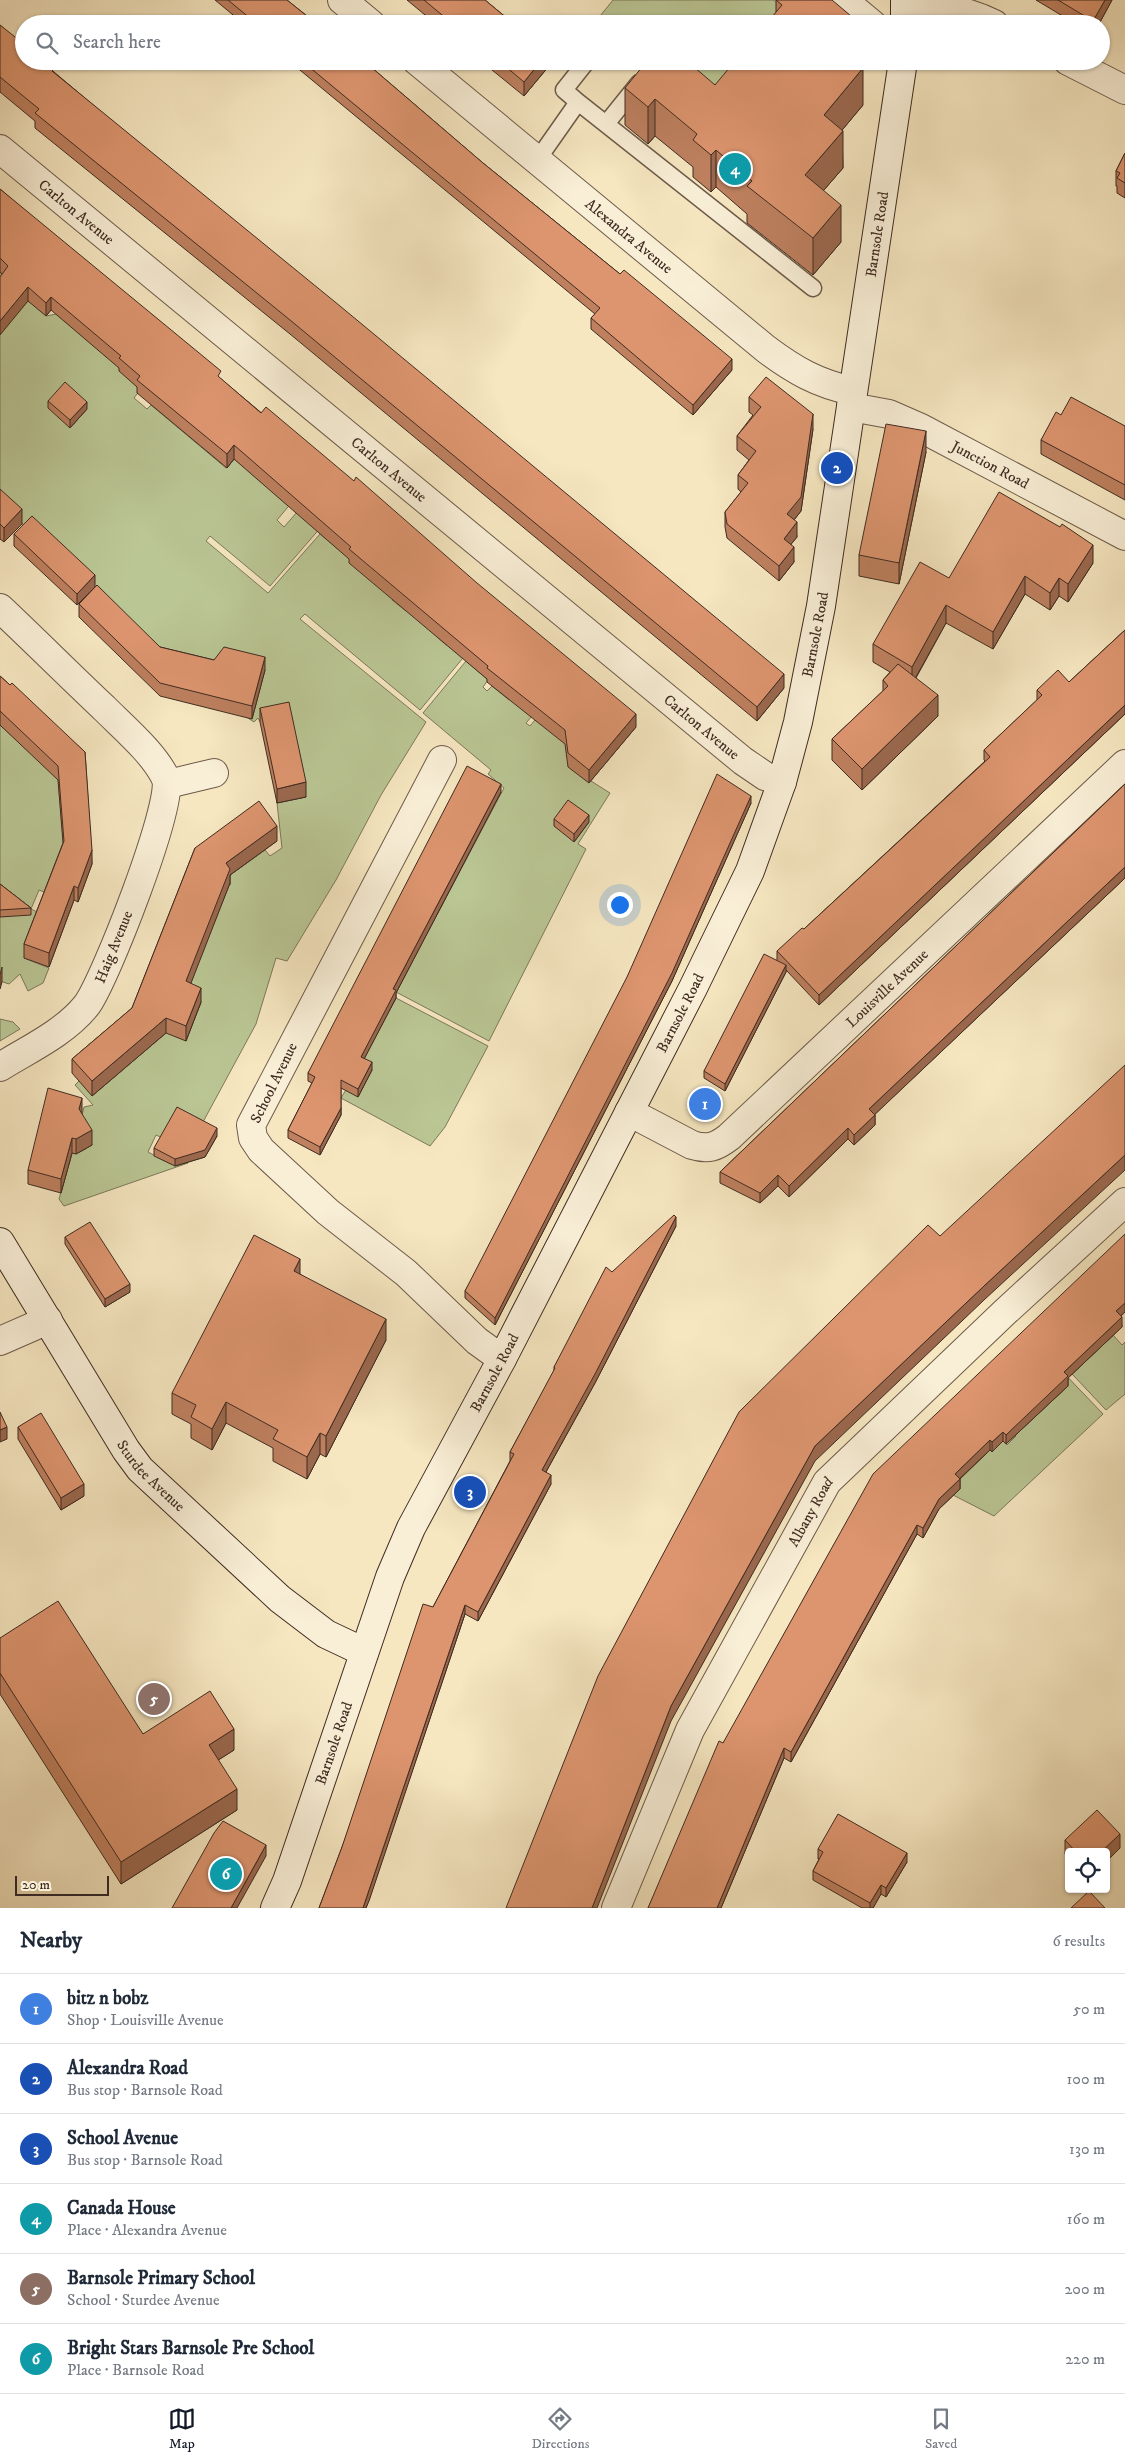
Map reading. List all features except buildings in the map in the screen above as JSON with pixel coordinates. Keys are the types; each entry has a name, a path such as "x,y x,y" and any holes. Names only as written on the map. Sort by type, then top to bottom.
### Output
{"street":[{"path":"342,0 360,15"},
{"path":"843,0 861,15"},
{"path":"905,11 933,6 951,8 976,15"},
{"name":"Alexandra Avenue","path":"428,70 794,370 852,399"},
{"name":"Barnsole Road","path":"275,1908 287,1881 390,1577 411,1528 502,1359 750,871 782,782 811,668 902,70"},
{"path":"1086,70 1125,90"},
{"name":"Carlton Avenue","path":"0,149 743,761 765,776 782,782"},
{"name":"Junction Road","path":"852,399 921,428 1125,536"},
{"path":"0,608 130,734 161,770 168,784 214,773"},
{"name":"School Avenue","path":"442,760 251,1125 253,1138 261,1150 328,1212 406,1273 477,1341 502,1359"},
{"name":"Louisville Avenue","path":"629,1112 692,1145 703,1148 715,1147 729,1137 1125,764"},
{"name":"Haig Avenue","path":"0,1067 73,1020 98,989 127,916 156,834 168,784"},
{"name":"Albany Road","path":"616,1908 690,1730 827,1482 1005,1312 1125,1202"},
{"name":"Sturdee Avenue","path":"0,1242 126,1450 140,1469 280,1599 326,1634 364,1652"},
{"path":"0,1341 48,1320"}],"lane":[{"path":"580,70 564,90 813,288"},
{"path":"606,124 648,71"},
{"path":"538,159 578,102"}],"green space":[{"path":"613,0 774,0 784,8 783,15 601,15"},
{"path":"687,70 746,70 714,111"},
{"path":"0,260 46,316 56,314 95,347 107,341 140,390 134,398 147,409 151,405 226,468 234,459 258,478 299,494 277,520 284,527 298,511 328,519 270,586 210,536 206,541 268,593 320,534 351,560 402,588 392,600 406,611 416,599 436,636 446,645 472,647 420,710 305,614 300,619 426,722 381,795 336,880 287,961 276,958 256,1024 203,1122 197,1118 182,1147 156,1135 148,1152 171,1164 188,1163 64,1206 59,1199 73,1150 80,1152 87,1148 90,1140 78,1131 84,1107 93,1105 75,1085 83,1077 96,1092 153,1043 137,1017 186,1040 201,1003 185,996 217,895 231,884 226,878 265,850 270,856 282,848 277,803 289,717 260,722 258,718 254,722 248,718 93,595 95,586 32,527 22,524 0,503"},
{"path":"466,661 488,680 483,687 487,691 492,686 509,700 512,697 532,716 526,723 530,726 546,707 591,781 610,793 578,844 586,849 489,1041 396,992 504,788 488,774 491,770 423,713"},
{"path":"0,725 58,778 65,863 49,894 39,890 31,909 41,914 24,958 49,968 43,983 28,991 20,974 9,984 0,981"},
{"path":"396,998 488,1046 445,1127 430,1146 341,1098 361,1065"},
{"path":"0,1019 13,1022 20,1029 0,1041"},
{"path":"1113,1335 1122,1345 1125,1342 1125,1394 1106,1410 1057,1358 1104,1344"},
{"path":"1059,1368 1103,1414 994,1516 953,1495 960,1489 949,1460 975,1434 992,1451 1003,1441 1007,1445 1016,1436 1004,1423"}],"place":[{"name":"Canada House","path":"735,169"},
{"name":"Alexandra Road","path":"837,468"},
{"name":"bitz n bobz","path":"705,1104"},
{"name":"School Avenue","path":"470,1492"},
{"name":"Barnsole Primary School","path":"154,1699"},
{"name":"Bright Stars Barnsole Pre School","path":"226,1874"}]}
